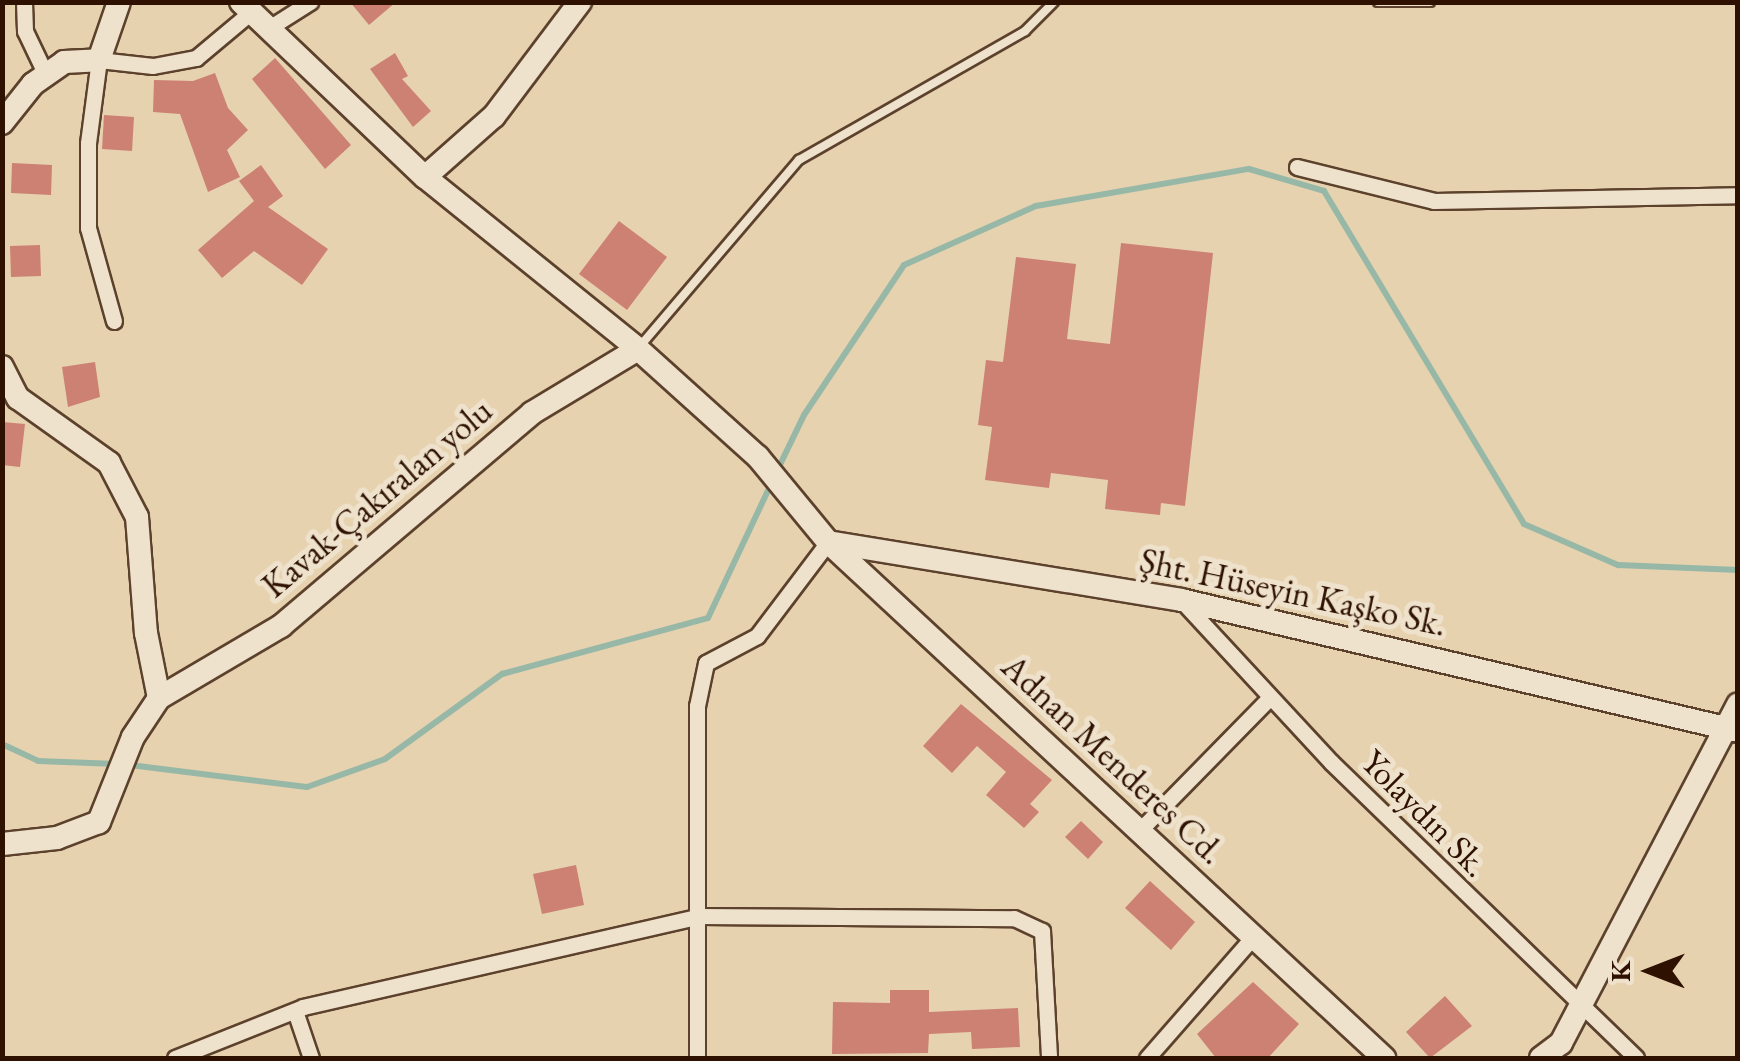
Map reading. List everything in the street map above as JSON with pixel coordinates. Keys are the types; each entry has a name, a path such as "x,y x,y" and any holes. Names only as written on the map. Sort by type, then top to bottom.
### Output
{"main road":[{"path":"2,123 46,74 64,62 98,60 118,2"},
{"path":"424,177 494,116 580,2"},
{"name":"Adnan Menderes Cd.","path":"246,7 424,177 638,349 758,457 802,503 828,542 1384,1058"},
{"name":"Kavak-Çakıralan yolu","path":"159,698 280,626 532,413 638,349"},
{"path":"2,367 18,398 110,463 138,517 146,633 159,698 133,737 112,796 98,822 57,838 2,844"},
{"name":"Şht. Hüseyin Kaşko Sk.","path":"828,542 1181,600 1734,721"},
{"path":"1542,1058 1561,1043 1734,721"}],"street":[{"path":"24,2 25,30 46,74"},
{"path":"269,28 310,2"},
{"path":"114,321 88,228 88,142 98,60 153,66 196,58 246,7"},
{"path":"1297,166 1434,201 1738,195"},
{"path":"697,1058 697,706 706,662 757,636 828,542"},
{"name":"Yolaydın Sk.","path":"1181,600 1270,696 1580,1008 1636,1058"},
{"path":"1139,831 1270,696"},
{"path":"175,1058 295,1011 699,916 1014,918 1042,931 1049,1058"},
{"path":"1147,1058 1253,936"},
{"path":"295,1011 311,1058"}],"lane":[{"path":"638,349 799,160 1025,31 1054,2"},
{"path":"1378,2 1430,2"}],"building":[{"path":"350,2 396,2 369,25"},
{"path":"395,53 408,76 402,79 431,111 413,127 370,69"},
{"path":"275,58 351,145 325,169 252,79"},
{"path":"215,73 228,108 248,130 227,150 240,177 208,192 180,114 153,112 154,80 193,81"},
{"path":"104,115 134,117 132,151 102,149"},
{"path":"12,163 52,165 51,195 11,193"},
{"path":"261,165 283,196 268,207 328,249 302,285 254,251 222,278 198,250 254,201 239,181"},
{"path":"619,221 667,257 627,310 579,274"},
{"path":"1121,243 1213,253 1185,506 1161,503 1160,515 1105,509 1108,480 1051,473 1049,488 985,480 992,427 978,425 986,360 1003,362 1016,257 1076,264 1067,339 1110,344"},
{"path":"40,245 41,276 11,277 10,246"},
{"path":"95,362 100,397 68,407 62,367"},
{"path":"2,422 25,424 20,467 2,465"},
{"path":"961,704 1052,780 1030,804 1039,812 1024,828 986,795 1006,772 977,746 952,773 923,746"},
{"path":"1081,821 1103,842 1088,859 1065,837"},
{"path":"576,865 584,905 542,914 533,874"},
{"path":"1150,881 1195,922 1171,950 1125,908"},
{"path":"1253,982 1299,1024 1268,1058 1216,1058 1197,1034"},
{"path":"890,990 929,990 929,1012 1018,1008 1020,1047 972,1049 971,1032 929,1034 928,1053 832,1054 833,1002 890,1003"},
{"path":"1445,996 1472,1026 1430,1058 1406,1032"}],"waterway":[{"path":"776,473 804,415 904,265 1036,206 1249,169 1324,191 1524,524 1618,565 1738,570"},
{"path":"130,765 307,787 385,759 502,674 708,618 771,484"},
{"path":"2,744 38,761 117,764"}]}
